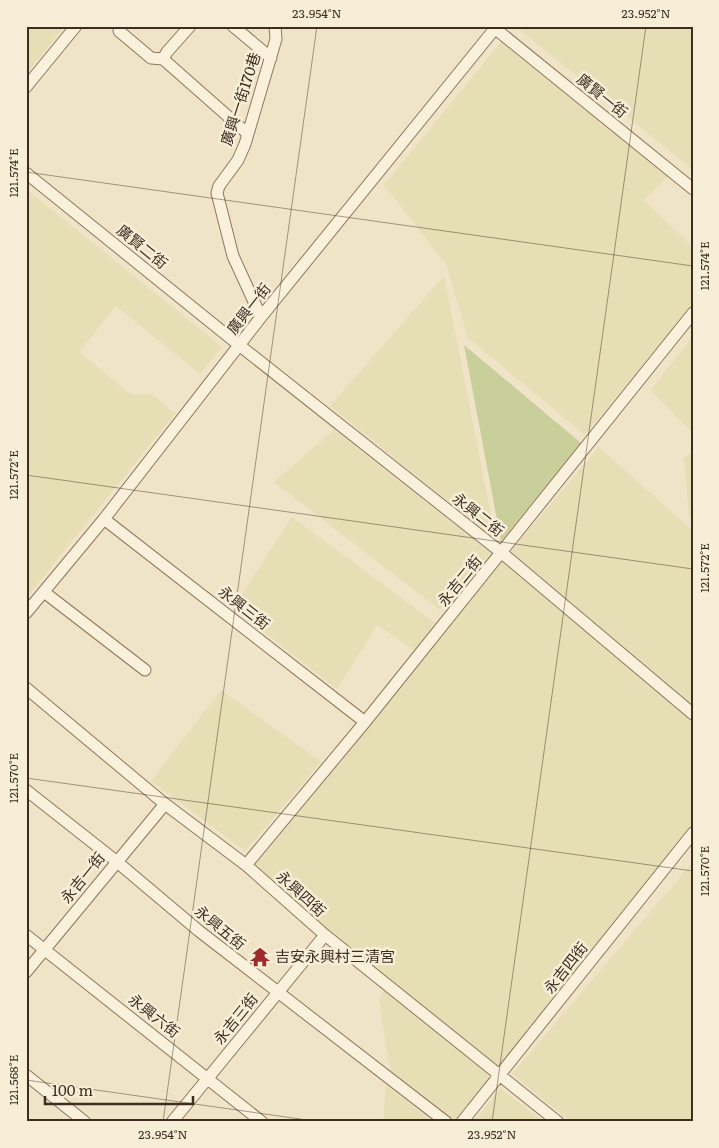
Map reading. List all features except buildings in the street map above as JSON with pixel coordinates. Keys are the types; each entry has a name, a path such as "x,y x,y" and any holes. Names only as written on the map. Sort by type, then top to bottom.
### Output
{"street":[{"path":"26,87 76,26"},
{"path":"163,59 190,26"},
{"path":"233,26 271,58"},
{"name":"廣興一街170巷","path":"261,317 233,256 217,193 222,180 238,160 248,134 276,39 275,26"},
{"name":"廣賢一街","path":"495,27 693,189"},
{"name":"廣興一街","path":"26,613 104,519 261,317 495,27"},
{"path":"119,31 151,58 163,59 248,134"},
{"name":"廣賢二街","path":"26,173 240,345"},
{"name":"永吉二街","path":"246,865 502,553 693,313"},
{"name":"永興二街","path":"240,345 502,553 693,714"},
{"name":"永興三街","path":"104,519 365,722"},
{"path":"44,592 145,670"},
{"name":"永興四街","path":"26,688 165,804 246,865 325,935 558,1122"},
{"name":"永興五街","path":"26,790 116,861 199,931 446,1122"},
{"name":"永吉一街","path":"26,972 165,804"},
{"name":"永吉四街","path":"462,1122 693,832"},
{"name":"永興六街","path":"26,935 262,1122"},
{"name":"永吉三街","path":"172,1122 325,935"},
{"path":"26,1075 85,1122"}],"shaded area":[{"path":"26,26 65,26 26,74"},
{"path":"515,26 693,26 693,170"},
{"path":"501,42 669,175 644,200 693,247 693,304 585,435 468,338 446,264 384,185"},
{"path":"26,189 222,347 200,374 116,306 79,352 130,394 152,394 175,414 26,598"},
{"path":"444,276 496,540 330,406"},
{"path":"693,336 693,434 651,390"},
{"path":"334,430 491,553 440,610 274,482"},
{"path":"599,447 693,531 693,825 500,1075 246,865 502,553 506,557"},
{"path":"693,450 693,521 689,517 684,458"},
{"path":"292,517 435,623 414,650 377,625 337,689 233,608"},
{"path":"221,690 321,762 245,851 151,781"},
{"path":"693,862 693,1122 571,1122 512,1074"},
{"path":"385,989 493,1074 454,1122 390,1070 379,1000"},
{"path":"386,1085 433,1122 383,1122"},
{"path":"500,1088 543,1122 474,1122"}],"green space":[{"path":"464,345 581,443 501,541"}],"place":[{"name":"吉安永興村三清宮","path":"260,957"}]}
